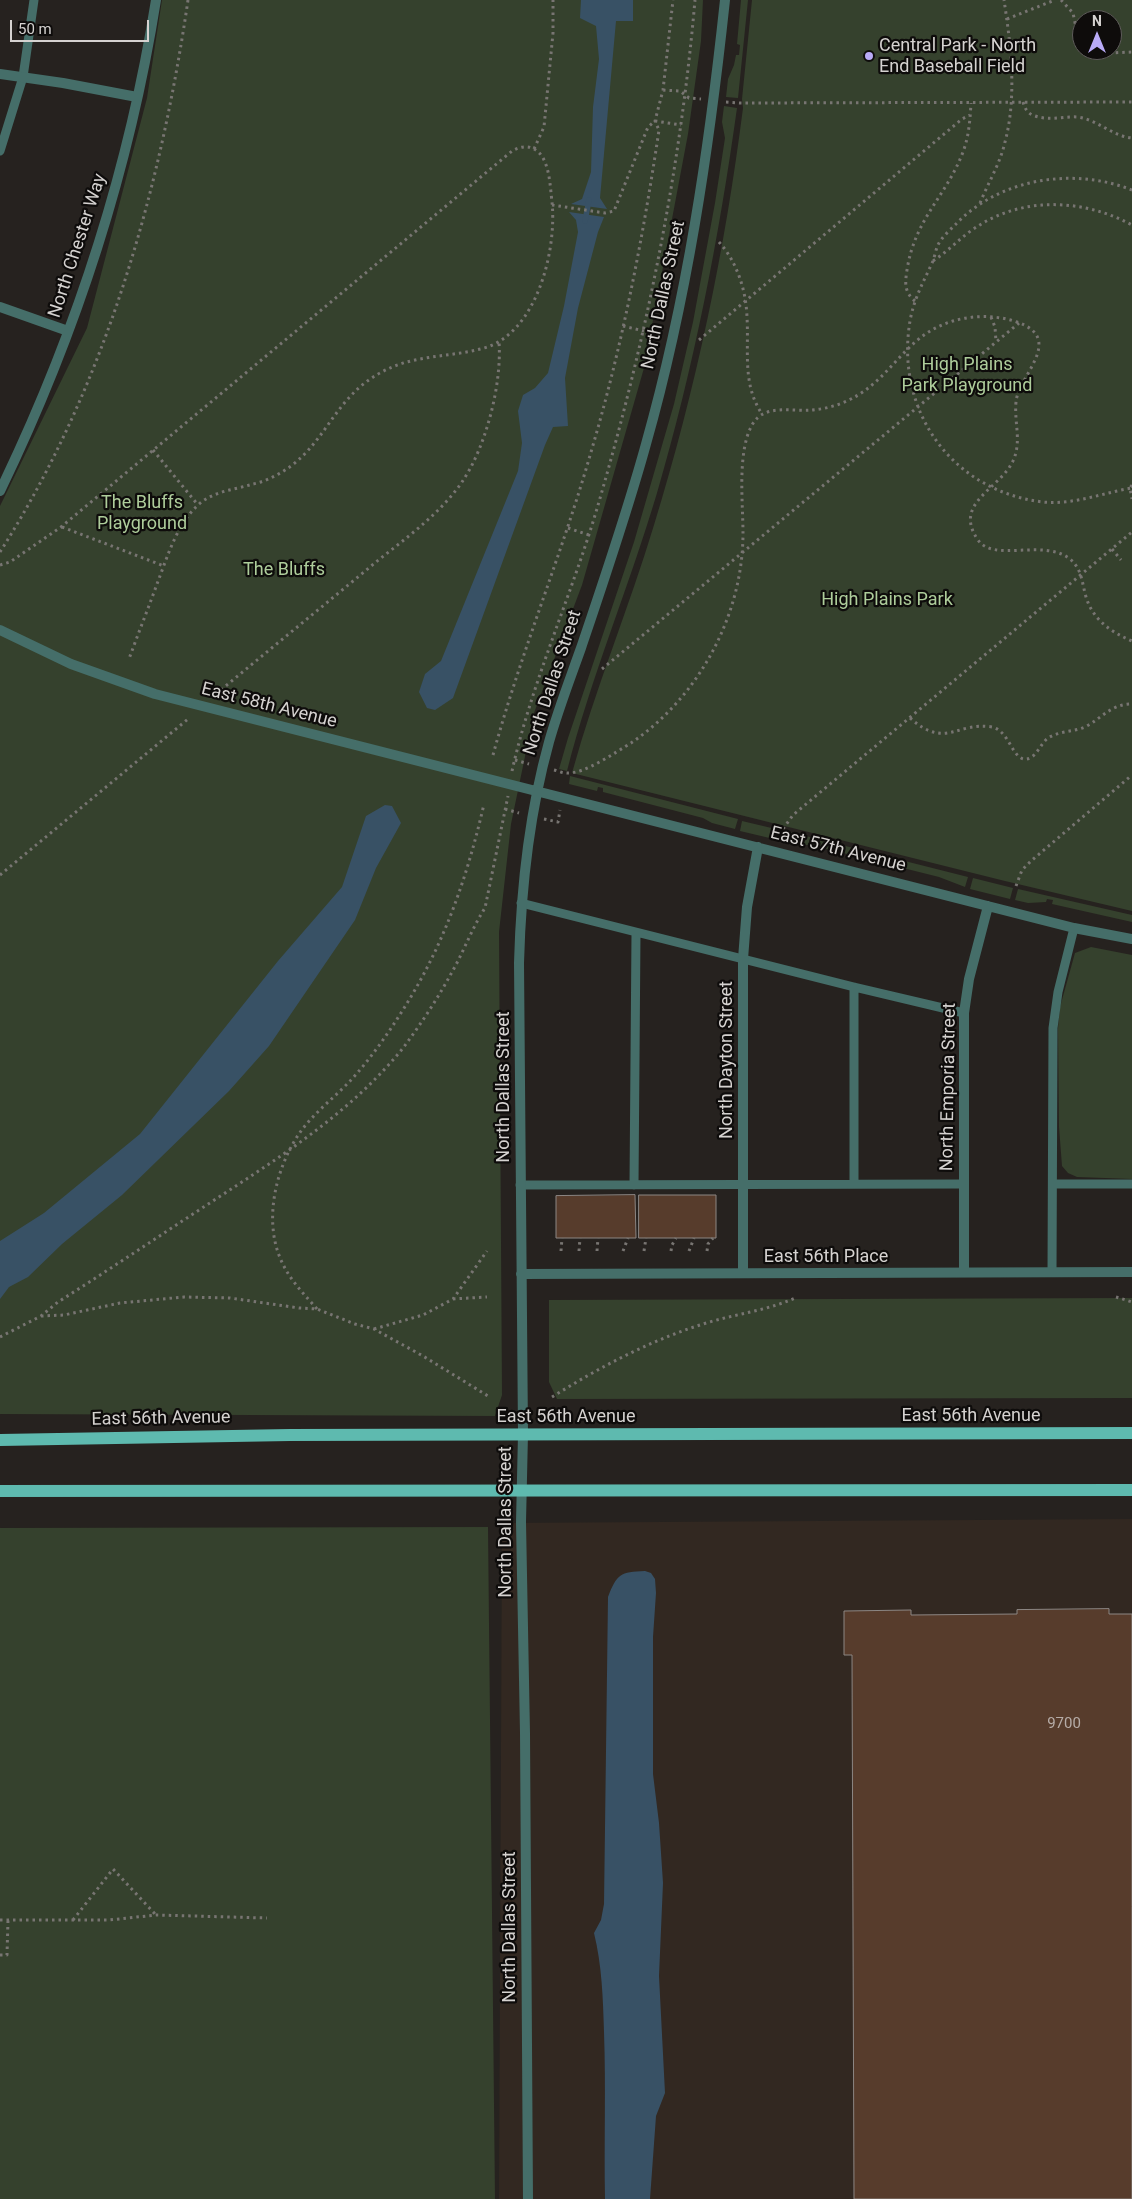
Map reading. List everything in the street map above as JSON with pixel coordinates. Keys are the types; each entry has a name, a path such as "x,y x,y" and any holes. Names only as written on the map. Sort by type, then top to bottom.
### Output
{"main road":[{"name":"East 56th Avenue","path":"0,1440 290,1435 1132,1433"},
{"path":"0,1491 1132,1490"}],"street":[{"name":"North Chester Way","path":"0,491 26,435 68,331 105,222 137,97 156,0"},
{"name":"North Dallas Street","path":"528,2199 521,1492 523,1434 519,963 521,903 537,791 556,718 620,533 666,367 698,208 710,131 725,0"},
{"path":"0,74 137,97"},
{"path":"0,307 68,331"},
{"name":"East 58th Avenue","path":"0,630 78,666 155,694 537,791"},
{"name":"East 57th Avenue","path":"537,791 1074,928 1132,939"},
{"name":"North Dayton Street","path":"744,1273 743,959 747,908 758,847"},
{"name":"North Emporia Street","path":"964,1272 964,1013 969,979 988,906"},
{"name":"East 56th Place","path":"521,1274 1132,1272"}],"lane":[{"path":"0,151 23,77 34,0"},
{"path":"521,903 964,1013"},
{"path":"1052,1272 1052,1028 1058,992 1074,928"},
{"path":"634,1185 636,933"},
{"path":"854,987 854,1184"},
{"path":"520,1185 964,1184"},
{"path":"1053,1184 1132,1184"}],"path":[{"path":"0,552 40,486 64,436 91,374 120,292 146,208 166,126 188,0"},
{"path":"534,149 544,126 553,33 553,0"},
{"path":"552,205 605,213 610,213 616,207 648,127 655,121 663,90 673,0"},
{"path":"513,769 532,699 589,535 626,405 644,331 665,228 681,125 694,0"},
{"path":"980,203 1005,144 1011,103 1007,19 1004,0"},
{"path":"1007,19 1055,0"},
{"path":"1061,0 1072,12"},
{"path":"663,90 680,91 689,98 701,99"},
{"path":"725,102 1132,102"},
{"path":"1023,102 1030,114 1037,117 1057,119 1077,117 1088,120 1115,134 1132,138"},
{"path":"915,301 908,295 906,289 908,267 914,240 923,219 959,162 967,138 971,103"},
{"path":"699,340 746,303 962,119 970,115"},
{"path":"655,121 681,125"},
{"path":"493,755 512,688 568,528 592,451 623,326 648,203 659,130 655,121"},
{"path":"0,566 10,562 61,526 512,151 523,147 534,149 544,160 552,205 548,258 537,294 522,322 508,337 483,349 412,360 380,373 349,396 318,438 290,467 266,480 219,493 198,505 179,530 128,659"},
{"path":"1132,190 1096,180 1060,179 1026,184 980,203 959,220 939,243 933,262 915,301 910,322 908,350 910,384 926,427 949,456 970,474 992,487 1016,497 1045,502 1089,498 1131,487 1132,499"},
{"path":"933,262 986,221 1032,206 1080,206 1115,216 1132,225"},
{"path":"719,242 733,260 746,303 749,381 757,406 762,414"},
{"path":"991,316 995,327 996,342"},
{"path":"560,772 568,774 586,768 620,750 652,727 687,690 704,666 723,628 735,593 742,553 742,477 746,444 752,424 762,414 779,410 814,410 843,403 873,385 917,340 939,326 960,319 991,316 1019,322 1033,332 1037,338 1038,355 1016,398 1018,434 1015,457 1003,478 979,498 972,512 974,532 984,546 1005,551 1031,548 1051,551 1070,560 1081,575 1086,597 1096,616 1112,632 1132,641"},
{"path":"602,669 1019,322"},
{"path":"623,326 644,331"},
{"path":"216,694 412,532 449,499 462,483 479,452 489,422 500,355 499,342"},
{"path":"154,450 198,505"},
{"path":"61,526 164,566"},
{"path":"568,528 589,535"},
{"path":"783,828 793,815 1132,532"},
{"path":"1112,549 1120,560"},
{"path":"910,718 918,726 935,734 952,733 982,727 998,729 1004,733 1017,755 1023,759 1034,755 1042,744 1055,734 1085,726 1115,706 1132,704"},
{"path":"0,875 188,719"},
{"path":"515,760 525,763"},
{"path":"1016,886 1022,870 1031,861 1132,775"},
{"path":"0,1337 41,1316 58,1302 288,1151 342,1109 384,1069 403,1047 438,996 485,908 507,801"},
{"path":"316,1309 286,1272 276,1246 272,1218 280,1174 288,1151 308,1124 366,1062 421,981 443,936 457,901 473,853 484,804"},
{"path":"505,809 515,812"},
{"path":"550,820 558,822 560,814"},
{"path":"561,1251 562,1238"},
{"path":"578,1251 580,1238"},
{"path":"597,1251 598,1238"},
{"path":"623,1251 628,1238"},
{"path":"644,1251 646,1238"},
{"path":"672,1251 672,1245 676,1238"},
{"path":"689,1251 694,1238"},
{"path":"707,1251 708,1244 713,1238"},
{"path":"374,1329 423,1316 452,1299 487,1251"},
{"path":"41,1316 64,1316 127,1302 184,1297 230,1298 316,1309 336,1318 374,1329 423,1356 488,1396"},
{"path":"452,1299 488,1297"},
{"path":"1116,1297 1132,1302"},
{"path":"552,1396 618,1358 661,1340 704,1324 768,1308 795,1298"},
{"path":"72,1920 113,1869 156,1915"},
{"path":"0,1920 109,1920 156,1915 267,1918"},
{"path":"0,1955 7,1955 8,1920"}],"shaded area":[{"path":"1132,1519 1132,2199 499,2199 502,1523"}],"green space":[{"name":"The Bluffs","path":"162,0 703,0 701,41 688,134 644,368 582,585 534,713 511,824 499,932 502,1395 495,1416 0,1414 0,506 87,328 147,98"},
{"path":"741,0 748,0 738,98 726,97 728,79 736,55 739,55 740,45 737,44"},
{"name":"High Plains Park","path":"752,0 1132,0 1132,911 572,773 591,710 644,556 683,422 708,319 736,161 743,108 742,99"},
{"path":"724,106 737,108 714,254 683,398 657,493 587,701 567,771 559,769 568,738 634,542 674,404 693,322 715,203 725,138 722,122"},
{"path":"570,776 738,819 735,829 712,823 703,818 603,792 603,788 598,787 597,791 569,784"},
{"path":"742,821 780,830 778,840 740,831"},
{"path":"786,831 968,877 965,887 939,877 819,847 820,843 799,845 783,841"},
{"path":"973,878 1013,888 1010,899 970,889"},
{"path":"1018,889 1132,915 1132,922 1052,904 1053,900 1047,899 1046,902 1028,903 1015,900"},
{"path":"1091,947 1132,955 1132,1179 1077,1177 1068,1173 1062,1166 1059,1127 1058,1028 1060,1007 1075,953"},
{"path":"1132,1298 1132,1398 557,1399 549,1382 549,1300"},
{"path":"488,1527 495,2199 0,2199 0,1528"}],"water":[{"path":"581,0 633,0 633,21 616,21 600,198 607,209 571,204 582,199 591,172 593,107 599,59 596,26 580,18"},
{"path":"569,212 604,217 598,232 578,308 565,378 568,426 553,427 545,445 453,698 435,710 427,708 419,692 425,674 441,661 518,471 522,443 518,411 523,395 535,388 548,373 564,306 578,232 576,220"},
{"path":"385,805 392,806 401,823 376,868 355,920 269,1046 229,1091 122,1195 62,1244 28,1277 9,1287 0,1299 0,1241 44,1213 140,1134 278,961 342,887 366,816"},
{"path":"645,1571 651,1573 655,1579 656,1593 653,1637 653,1774 663,1883 659,1976 665,2093 656,2116 650,2199 605,2199 603,2007 597,1945 594,1933 601,1920 604,1904 608,1597 614,1583 620,1576 630,1572"}],"building":[{"path":"635,1195 636,1238 556,1238 556,1196"},
{"path":"639,1195 716,1195 716,1238 639,1238"},
{"path":"1109,1609 1109,1614 1132,1614 1132,2199 854,2199 852,1655 844,1655 844,1611 911,1610 911,1615 1017,1614 1017,1610"}],"waterway":[{"path":"585,221 589,200"}],"place":[{"name":"Central Park - North End Baseball Field","path":"869,56"}],"park label":[{"name":"High Plains Park Playground","path":"967,375"},
{"name":"The Bluffs Playground","path":"142,513"}]}
